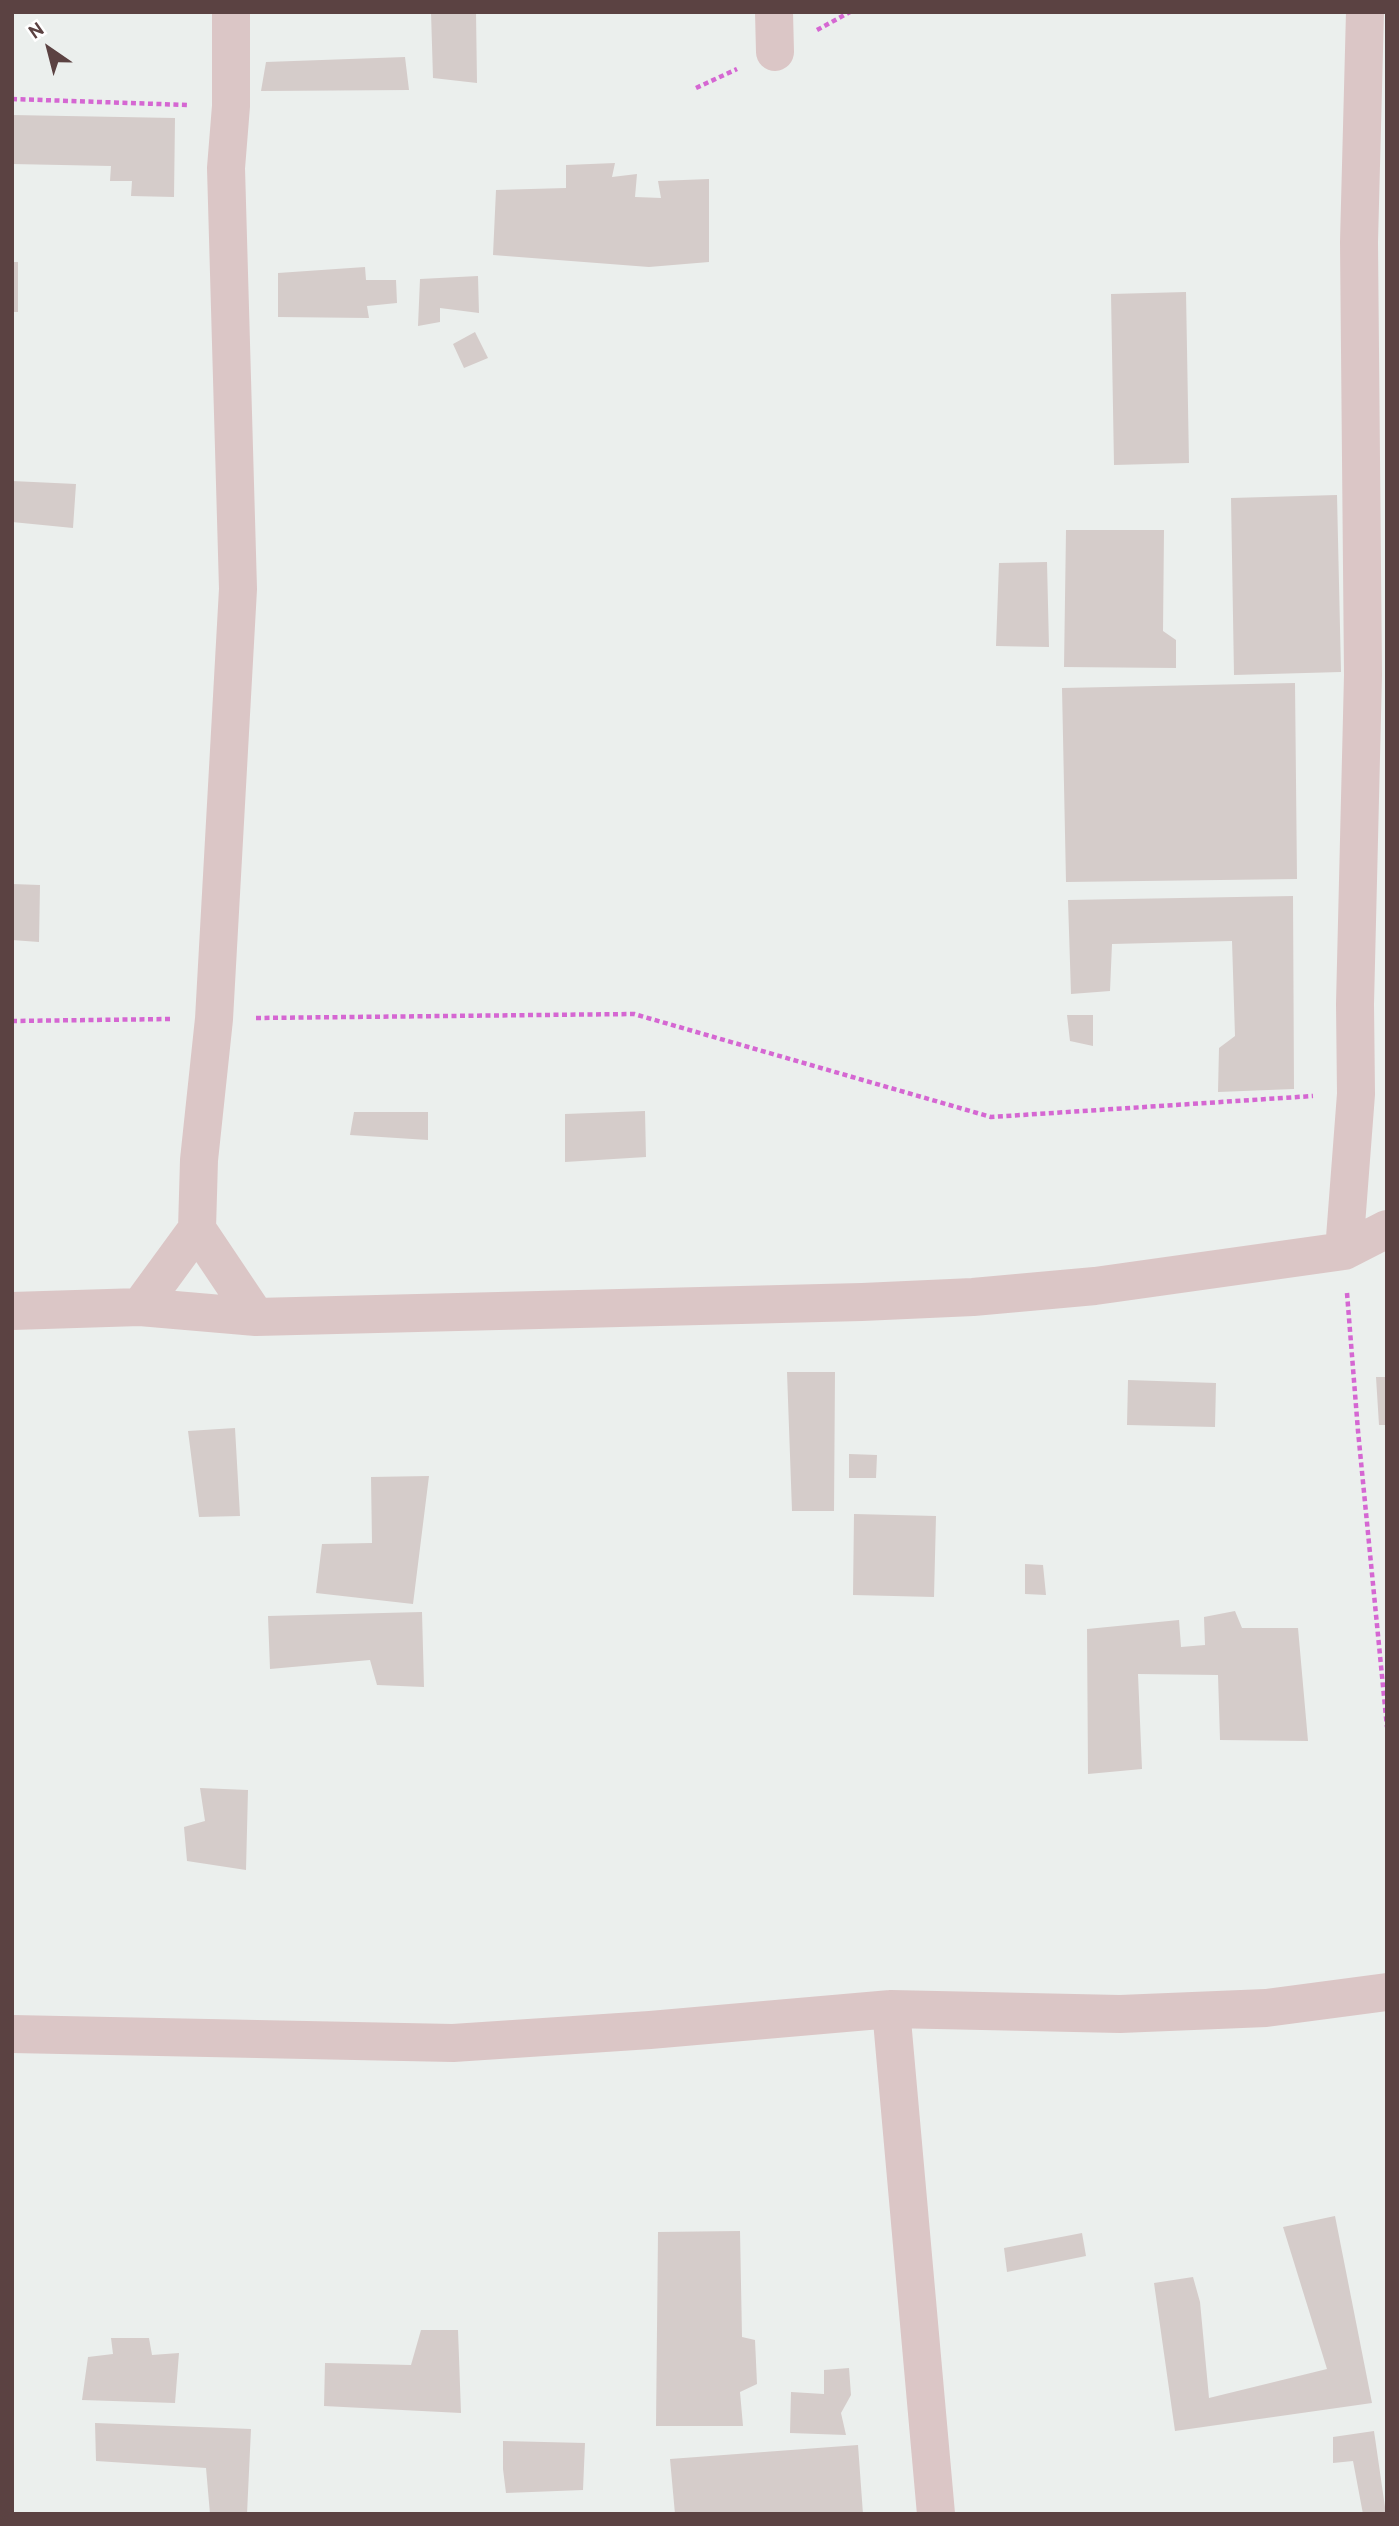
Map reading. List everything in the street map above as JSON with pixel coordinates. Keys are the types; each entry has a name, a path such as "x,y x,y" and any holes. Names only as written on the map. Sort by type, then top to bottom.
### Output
{"street":[{"path":"140,1307 197,1229 199,1160 214,1019 238,589 226,168 231,106 231,12"},
{"path":"774,12 775,52"},
{"path":"1344,1251 1371,1095 1355,1004 1363,674 1359,242 1365,12"},
{"path":"197,1229 256,1317"},
{"path":"12,1311 140,1307 256,1317 973,1297 1095,1286 1344,1251 1387,1229"},
{"path":"12,2034 453,2043 650,2030 891,2009 1120,2014 1266,2008 1387,1992"},
{"path":"891,2009 936,2514"}],"path":[{"path":"12,99 231,106"},
{"path":"12,1021 634,1014 991,1117 1371,1095"},
{"path":"1344,1251 1358,1430 1387,1727"}],"building":[{"path":"431,12 476,12 477,83 433,78"},
{"path":"405,57 409,90 261,91 266,62"},
{"path":"12,115 175,118 174,197 131,196 132,181 110,181 111,166 12,164"},
{"path":"615,163 612,177 637,174 635,197 661,198 658,181 709,179 709,262 649,267 493,255 496,190 566,188 566,165"},
{"path":"12,262 18,262 18,312 12,312"},
{"path":"365,267 366,280 396,280 397,303 367,306 369,318 278,317 278,273"},
{"path":"478,276 479,313 440,308 440,322 418,326 420,279"},
{"path":"1186,292 1189,463 1114,465 1111,294"},
{"path":"475,332 488,358 464,368 453,344"},
{"path":"12,481 76,484 73,528 12,522"},
{"path":"1337,495 1341,672 1234,675 1231,498"},
{"path":"1066,530 1164,530 1163,631 1176,640 1176,668 1064,667"},
{"path":"1047,562 1049,647 996,646 999,563"},
{"path":"1295,683 1297,879 1066,882 1062,688"},
{"path":"12,884 40,885 39,942 12,940"},
{"path":"1293,896 1294,1089 1218,1092 1219,1048 1235,1036 1232,941 1112,944 1110,991 1071,994 1068,900"},
{"path":"1067,1015 1093,1015 1093,1046 1070,1041"},
{"path":"645,1111 646,1157 565,1162 565,1114"},
{"path":"354,1112 428,1112 428,1140 350,1135"},
{"path":"787,1372 835,1372 834,1511 792,1511"},
{"path":"1376,1377 1387,1377 1387,1425 1379,1425"},
{"path":"1128,1380 1216,1383 1215,1427 1127,1425"},
{"path":"235,1428 240,1516 199,1517 188,1431"},
{"path":"849,1454 877,1455 876,1478 849,1478"},
{"path":"429,1476 413,1604 316,1593 322,1544 372,1543 371,1477"},
{"path":"854,1514 936,1516 934,1597 853,1595"},
{"path":"1025,1564 1043,1565 1046,1595 1025,1594"},
{"path":"1235,1611 1242,1628 1298,1628 1308,1741 1220,1740 1218,1675 1138,1674 1142,1769 1088,1774 1087,1629 1179,1620 1181,1647 1205,1645 1204,1617"},
{"path":"422,1612 424,1687 377,1685 370,1660 270,1669 268,1616"},
{"path":"200,1788 248,1790 246,1870 187,1861 184,1827 205,1821"},
{"path":"1335,2216 1372,2403 1175,2431 1154,2283 1193,2277 1200,2302 1209,2398 1327,2369 1283,2227"},
{"path":"740,2231 742,2337 755,2340 757,2384 740,2392 743,2426 656,2426 658,2232"},
{"path":"1082,2233 1086,2256 1007,2272 1004,2248"},
{"path":"421,2330 458,2330 461,2413 324,2406 325,2363 411,2365"},
{"path":"111,2338 149,2338 152,2355 179,2353 175,2403 82,2400 88,2357 113,2354"},
{"path":"849,2368 851,2395 841,2413 846,2435 790,2433 791,2392 824,2394 824,2370"},
{"path":"95,2423 251,2429 247,2514 210,2514 206,2468 96,2461"},
{"path":"1374,2431 1386,2514 1363,2514 1353,2461 1333,2463 1333,2437"},
{"path":"503,2441 585,2443 583,2490 506,2493"},
{"path":"858,2445 863,2514 675,2514 670,2459"}]}
